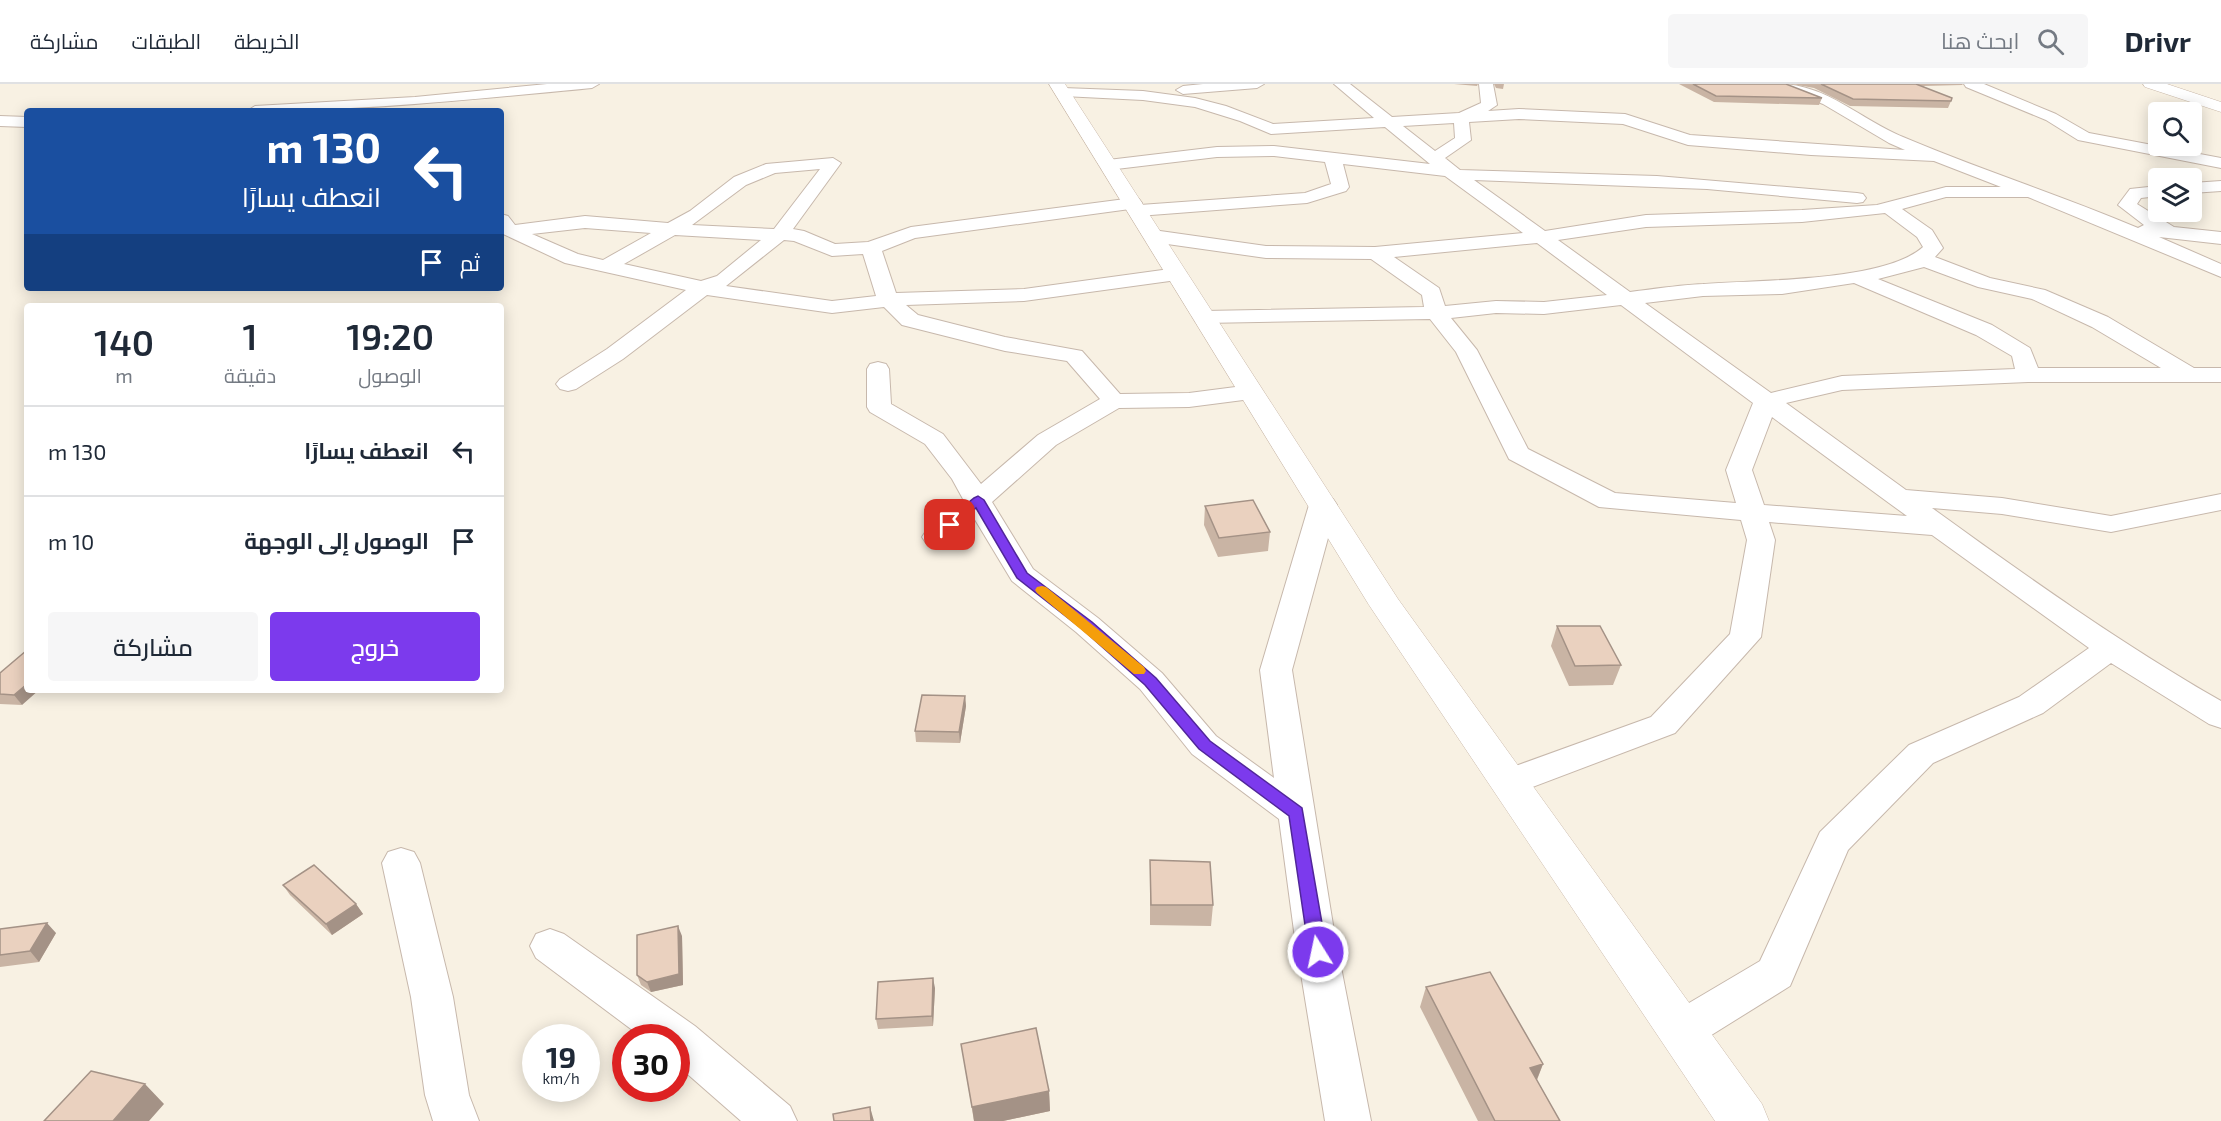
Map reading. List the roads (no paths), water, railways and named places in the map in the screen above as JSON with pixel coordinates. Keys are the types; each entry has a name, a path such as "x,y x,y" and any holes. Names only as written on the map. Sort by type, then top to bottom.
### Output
{"main road":[{"path":"2151,84 2221,107"},
{"path":"1060,88 1386,605 1744,1121"}],"street":[{"path":"303,108 415,101 592,84"},
{"path":"1141,93 1257,84"},
{"path":"1341,84 1447,168 1939,527 2110,648 2207,697 2221,716"},
{"path":"1461,118 1489,105 1486,84"},
{"path":"1786,84 1828,101 1895,140 2119,227 2221,271"},
{"path":"1971,84 2051,117 2084,137 2221,163"},
{"path":"1060,88 1141,93 1208,104 1250,118 1271,129 1519,114 1625,119 1688,140 1811,150 1935,156"},
{"path":"1447,168 1463,140 1461,118"},
{"path":"0,121 24,122"},
{"path":"1271,129 1274,151"},
{"path":"1108,165 1190,157 1216,152 1274,151 1333,159 1447,168 1808,192 1895,205 1925,234 1933,248 1918,262 1856,277 1782,288 1703,290 1544,308 1496,307 1436,313 1204,317"},
{"path":"504,228 585,222 671,230 797,235 832,250 871,248 911,233 1141,217 1307,198 1340,187 1333,159"},
{"path":"568,384 615,354 703,288 724,280 780,234 833,162 772,168 740,181 717,201 605,267"},
{"path":"1625,179 1646,221"},
{"path":"2202,187 2221,186"},
{"path":"2148,191 2136,193 2127,205 2148,219"},
{"path":"1141,217 1266,252 1375,253 1543,237 1646,221 1802,216 1895,205 1946,192 2028,192"},
{"path":"2153,222 2168,232"},
{"path":"2119,227 2221,238"},
{"path":"504,228 572,259 605,267 703,288 832,307 888,300 1024,294 1177,274"},
{"path":"871,248 888,300 910,320 1005,344 1074,356 1114,401"},
{"path":"1375,253 1432,292 1436,313 1466,350 1518,454 1609,501 1939,527"},
{"path":"1922,259 1985,283 2038,294 2100,322 2189,375"},
{"path":"1856,277 1984,330 2022,353 2028,375"},
{"path":"879,369 879,407 934,439 964,477 1022,575 1087,625 1151,681 1204,745 1297,813"},
{"path":"1766,401 1842,383 2028,375 2221,375"},
{"path":"936,537 1047,440 1114,401 1189,400 1251,392"},
{"path":"1509,782 1663,725 1744,637 1761,540 1739,470 1766,401"},
{"path":"1896,496 2002,506 2111,524 2221,502"},
{"path":"1323,506 1276,670 1314,931 1348,1121"},
{"path":"1682,1030 1775,974 1833,842 1921,754 2031,705 2110,648"},
{"path":"401,863 432,997 447,1095 456,1121"},
{"path":"549,946 680,1040 774,1121"}]}
